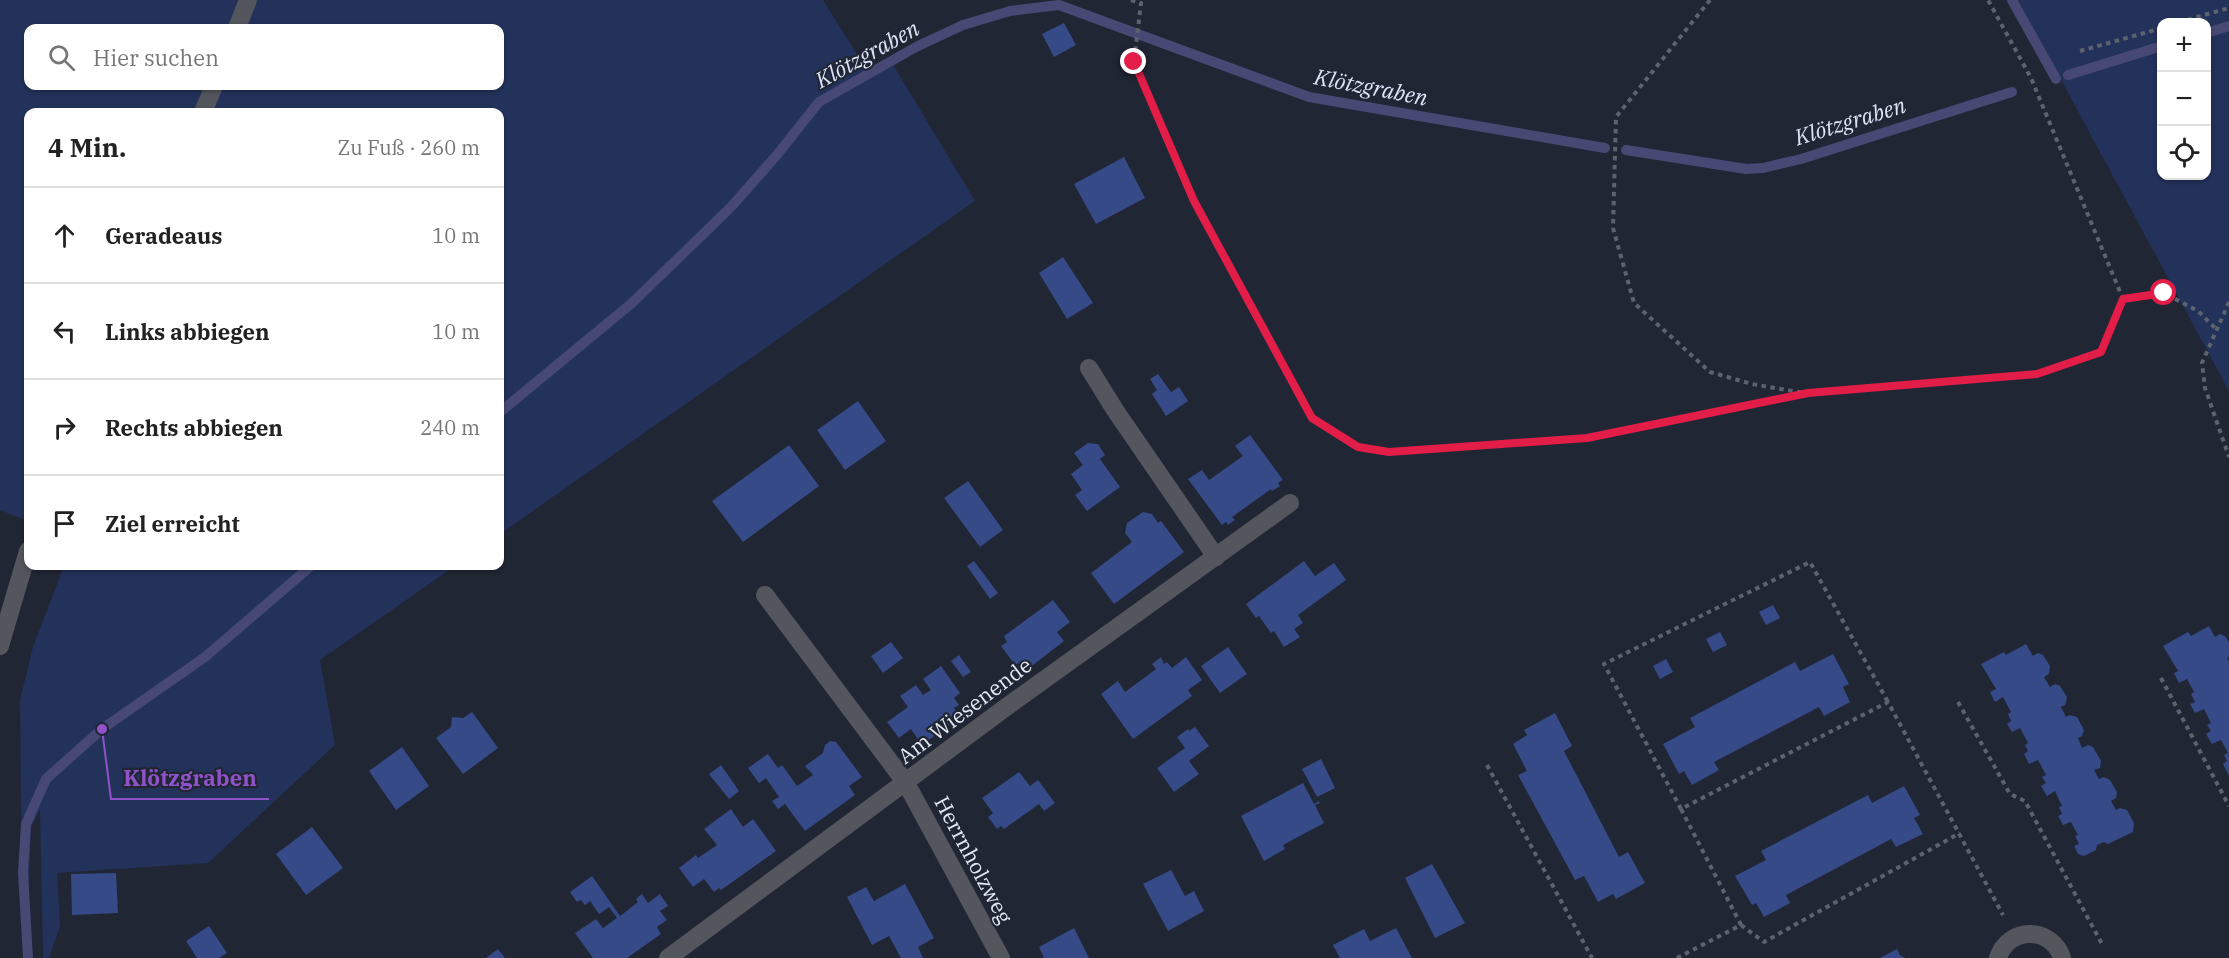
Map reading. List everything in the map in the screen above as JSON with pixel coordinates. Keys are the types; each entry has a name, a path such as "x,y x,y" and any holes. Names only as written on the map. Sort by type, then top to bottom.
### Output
{"street":[{"path":"239,24 248,0"},
{"path":"205,108 212,90"},
{"path":"1089,368 1216,558"},
{"name":"Am Wiesenende","path":"668,958 1009,705 1290,503"},
{"path":"0,646 24,565"},
{"name":"Herrnholzweg","path":"765,595 906,783 1001,958"},
{"path":"1998,958 2006,943 2024,933 2045,936 2060,950 2062,958"}],"path":[{"path":"1131,0 1141,3 1134,62 1194,201 1312,418 1358,447 1389,452 1587,438 1808,393 2037,374 2101,352 2123,299 2031,78 1988,0"},
{"path":"1710,0 1616,117 1613,228 1634,303 1710,372 1752,384 1808,393"},
{"path":"2193,18 2229,8"},
{"path":"2080,51 2157,29"},
{"path":"2123,299 2164,293 2198,311 2216,329"},
{"path":"2229,302 2202,363 2205,388 2229,457"},
{"path":"1960,834 1764,942 1740,925 1604,664 1810,562 1888,702 1960,834 2005,919"},
{"path":"2162,678 2229,806"},
{"path":"1681,809 1888,702"},
{"path":"1958,702 2010,794 2025,801 2103,946"},
{"path":"1487,765 1592,958"},
{"path":"1677,958 1740,925"}],"shaded area":[{"path":"0,0 823,0 868,72 892,63 975,201 504,531 504,108 24,108 24,519 0,510"},
{"path":"2018,0 2229,0 2229,391"},
{"path":"62,570 449,570 320,660 335,745 208,863 57,873 60,926 49,958 43,958 40,810 31,828 26,958 23,958 20,700 33,647"}],"building":[{"path":"1064,23 1076,45 1054,57 1042,34"},
{"path":"1124,157 1145,198 1096,224 1074,184"},
{"path":"1063,257 1093,303 1067,319 1039,273"},
{"path":"1158,374 1171,392 1179,387 1188,401 1166,416 1152,394 1157,390 1150,379"},
{"path":"858,401 886,441 845,470 817,430"},
{"path":"1250,435 1283,480 1278,483 1280,486 1272,491 1271,489 1232,517 1235,520 1228,525 1226,522 1222,525 1188,479 1202,470 1209,480 1243,456 1235,446"},
{"path":"1088,443 1098,444 1105,455 1100,459 1120,487 1087,511 1075,495 1082,490 1071,474 1083,465 1074,453"},
{"path":"789,445 819,486 743,542 712,501"},
{"path":"968,481 1003,530 980,547 944,498"},
{"path":"1143,512 1152,514 1158,523 1161,521 1184,552 1114,604 1091,573 1132,542 1125,533 1127,523"},
{"path":"974,561 998,593 990,599 967,566"},
{"path":"1304,561 1315,576 1334,563 1346,580 1298,615 1303,623 1294,629 1300,637 1284,647 1274,631 1271,633 1259,616 1256,618 1246,604"},
{"path":"1053,600 1070,622 1057,632 1064,641 1028,669 1022,661 1015,665 1001,646 1007,642 1004,636"},
{"path":"1773,605 1780,618 1766,625 1759,612"},
{"path":"2209,626 2215,637 2220,634 2226,637 2229,643 2229,657 2227,658 2229,662 2229,776 2223,764 2227,761 2224,755 2228,753 2221,740 2212,744 2206,734 2211,731 2207,725 2211,723 2204,709 2195,713 2190,704 2195,702 2191,694 2194,692 2187,679 2179,683 2174,673 2178,671 2163,646 2188,632 2191,636"},
{"path":"1720,632 1727,645 1713,652 1706,639"},
{"path":"891,642 903,658 883,673 871,656"},
{"path":"2026,644 2033,656 2038,653 2043,655 2050,666 2049,674 2044,677 2050,687 2055,684 2060,686 2067,697 2065,705 2061,707 2066,717 2070,715 2077,717 2084,730 2082,736 2078,738 2082,748 2088,745 2093,747 2101,761 2100,768 2094,770 2099,779 2104,777 2110,780 2117,792 2116,798 2111,801 2116,810 2120,808 2127,810 2134,823 2133,832 2108,844 2104,842 2097,845 2096,850 2084,856 2078,854 2074,846 2079,844 2075,836 2078,835 2071,822 2063,825 2058,816 2062,814 2059,807 2062,806 2055,791 2047,796 2041,786 2046,783 2042,777 2046,775 2038,760 2029,764 2024,754 2028,751 2025,745 2028,743 2020,728 2012,732 2007,724 2011,721 2008,714 2011,712 2003,697 1995,702 1990,692 1996,689 1981,664 2004,652 2006,655"},
{"path":"1228,647 1247,674 1220,693 1201,666"},
{"path":"1833,654 1849,684 1843,687 1850,702 1824,716 1819,707 1714,762 1719,770 1692,785 1684,771 1679,774 1663,744 1695,727 1690,718 1795,662 1800,671"},
{"path":"959,655 971,672 963,677 951,661"},
{"path":"1161,657 1164,664 1167,662 1172,668 1186,657 1202,680 1188,690 1192,696 1133,739 1101,694 1118,681 1125,692 1156,669 1152,664"},
{"path":"1666,659 1673,672 1660,679 1653,666"},
{"path":"941,666 960,693 954,698 959,705 954,708 960,717 922,745 911,729 899,738 887,722 908,707 900,696 916,685 923,695 931,690 923,679"},
{"path":"472,712 498,748 463,774 436,738 451,727 452,717 463,718"},
{"path":"1555,713 1572,746 1564,751 1619,857 1628,852 1645,883 1616,899 1613,894 1598,902 1584,876 1575,880 1518,775 1527,771 1513,744 1527,735 1524,730"},
{"path":"1195,727 1209,746 1189,761 1199,774 1174,792 1157,768 1185,748 1177,737"},
{"path":"830,741 836,742 862,777 849,786 855,795 805,831 785,804 778,809 772,801 779,797 766,778 759,783 748,768 768,754 778,768 782,765 797,786 813,775 805,766 823,753 825,745"},
{"path":"402,747 429,786 396,810 369,771"},
{"path":"1321,759 1335,788 1317,797 1302,769"},
{"path":"721,765 739,791 729,799 709,774"},
{"path":"1019,772 1030,786 1038,780 1055,803 1044,811 1039,804 1004,829 1001,826 997,829 988,817 993,813 982,798"},
{"path":"1303,783 1314,804 1319,801 1320,803 1315,805 1324,823 1283,845 1285,849 1264,861 1241,816"},
{"path":"1904,786 1920,815 1914,818 1923,834 1896,847 1891,839 1786,895 1790,903 1764,917 1756,903 1752,905 1735,876 1766,860 1761,851 1868,795 1872,803"},
{"path":"731,809 743,827 753,819 776,851 721,890 719,888 714,892 704,879 693,887 679,868 696,855 698,858 717,845 704,829"},
{"path":"312,827 343,868 306,895 276,854"},
{"path":"1432,864 1465,923 1435,938 1405,878"},
{"path":"1171,870 1185,896 1194,891 1204,911 1168,931 1143,884"},
{"path":"116,873 118,913 72,915 71,874"},
{"path":"592,876 620,916 638,902 636,899 642,894 648,903 660,894 668,906 660,911 667,920 657,927 661,934 627,958 593,958 575,933 596,919 603,928 617,918 609,907 599,914 590,901 585,905 581,900 577,902 570,892"},
{"path":"905,884 934,938 918,947 923,958 901,958 889,936 872,945 847,897 866,887 874,901"},
{"path":"209,926 227,953 219,958 197,958 186,941"},
{"path":"1074,928 1089,958 1044,958 1039,947"},
{"path":"1396,928 1412,958 1340,958 1333,945 1364,929 1370,941"},
{"path":"498,949 505,958 486,958"},
{"path":"1897,949 1905,958 1880,958"}],"waterway":[{"name":"Klötzgraben","path":"2012,0 2056,79"},
{"name":"Klötzgraben","path":"504,409 632,303 731,207 819,102 916,47 963,25 1010,11 1059,5 1309,97 1605,148"},
{"name":"Klötzgraben","path":"2211,31 2229,26"},
{"name":"Klötzgraben","path":"2068,75 2157,48"},
{"name":"Klötzgraben","path":"1626,150 1746,169 1763,168 1801,159 2012,92"},
{"name":"Klötzgraben","path":"28,958 23,872 26,824 46,779 102,729 205,657 306,570"}],"place":[{"name":"Klötzgraben","path":"102,729"}],"route":[{"path":"1134,62 1194,201 1312,418 1358,447 1389,452 1587,438 1808,393 2037,374 2101,352 2123,299 2164,293"}]}
